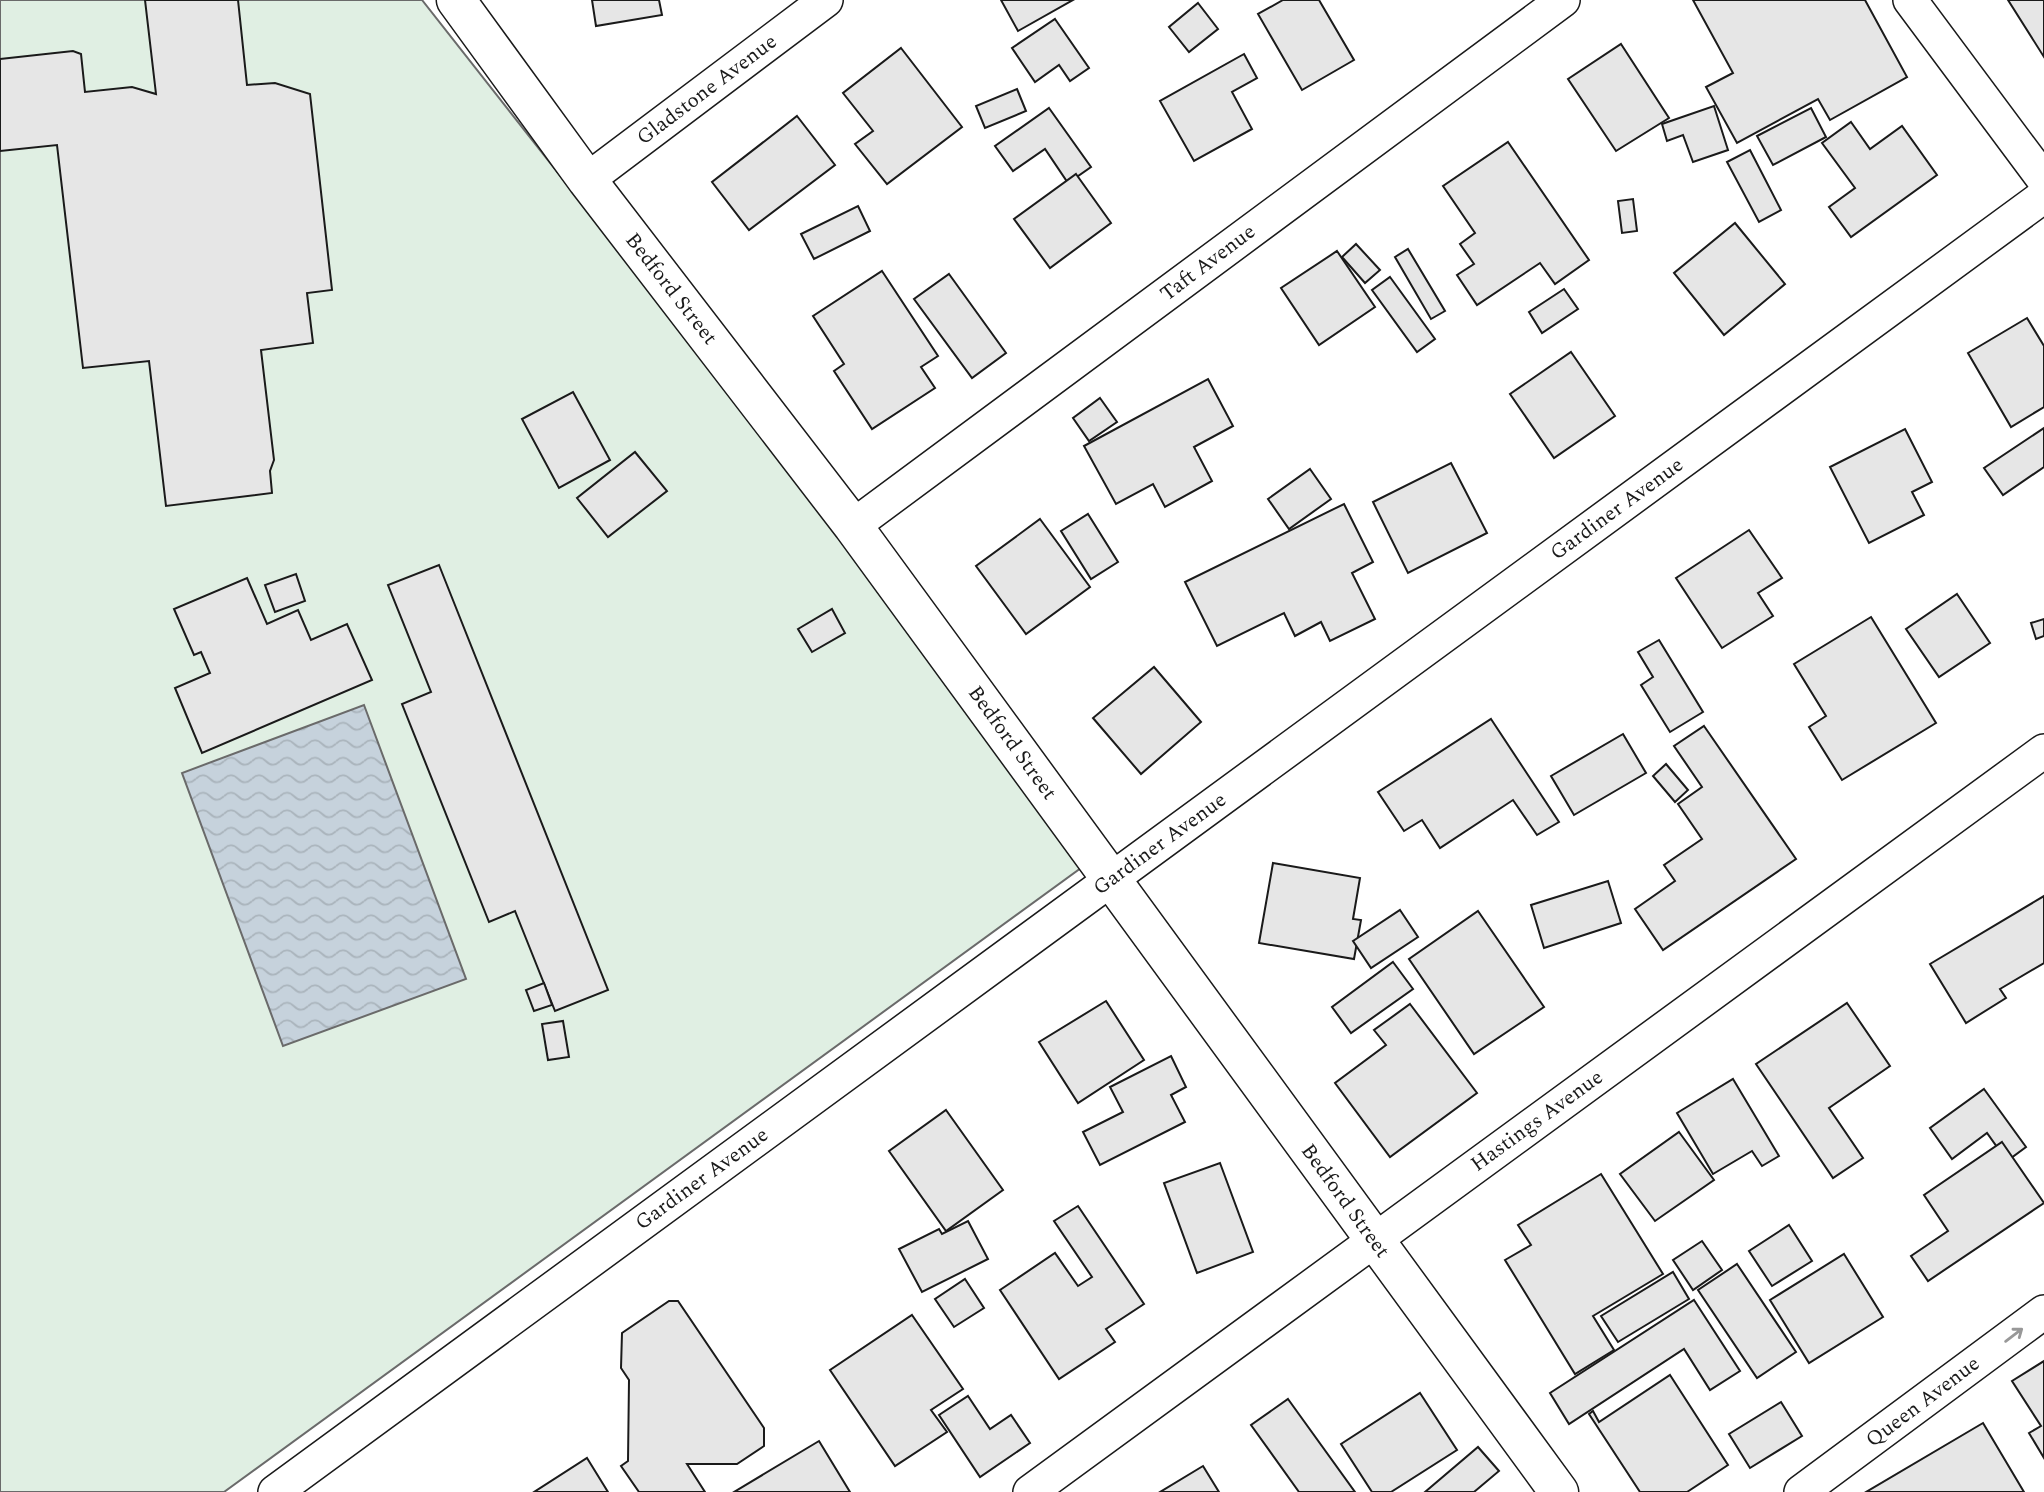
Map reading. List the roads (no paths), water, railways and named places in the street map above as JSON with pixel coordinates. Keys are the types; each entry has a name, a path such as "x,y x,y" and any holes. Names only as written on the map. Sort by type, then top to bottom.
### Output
{"street":[{"name":"Bedford Street","path":"456,0 587,180 853,526 1559,1492"},
{"name":"Gladstone Avenue","path":"587,180 826,0"},
{"name":"Taft Avenue","path":"853,526 1563,0"},
{"path":"1910,0 2044,180"},
{"name":"Gardiner Avenue","path":"275,1492 2044,196"},
{"name":"Hastings Avenue","path":"1030,1492 2044,751"},
{"name":"Queen Avenue","path":"1801,1492 2044,1312"}],"water":[{"path":"364,705 466,979 283,1046 182,773"}]}
